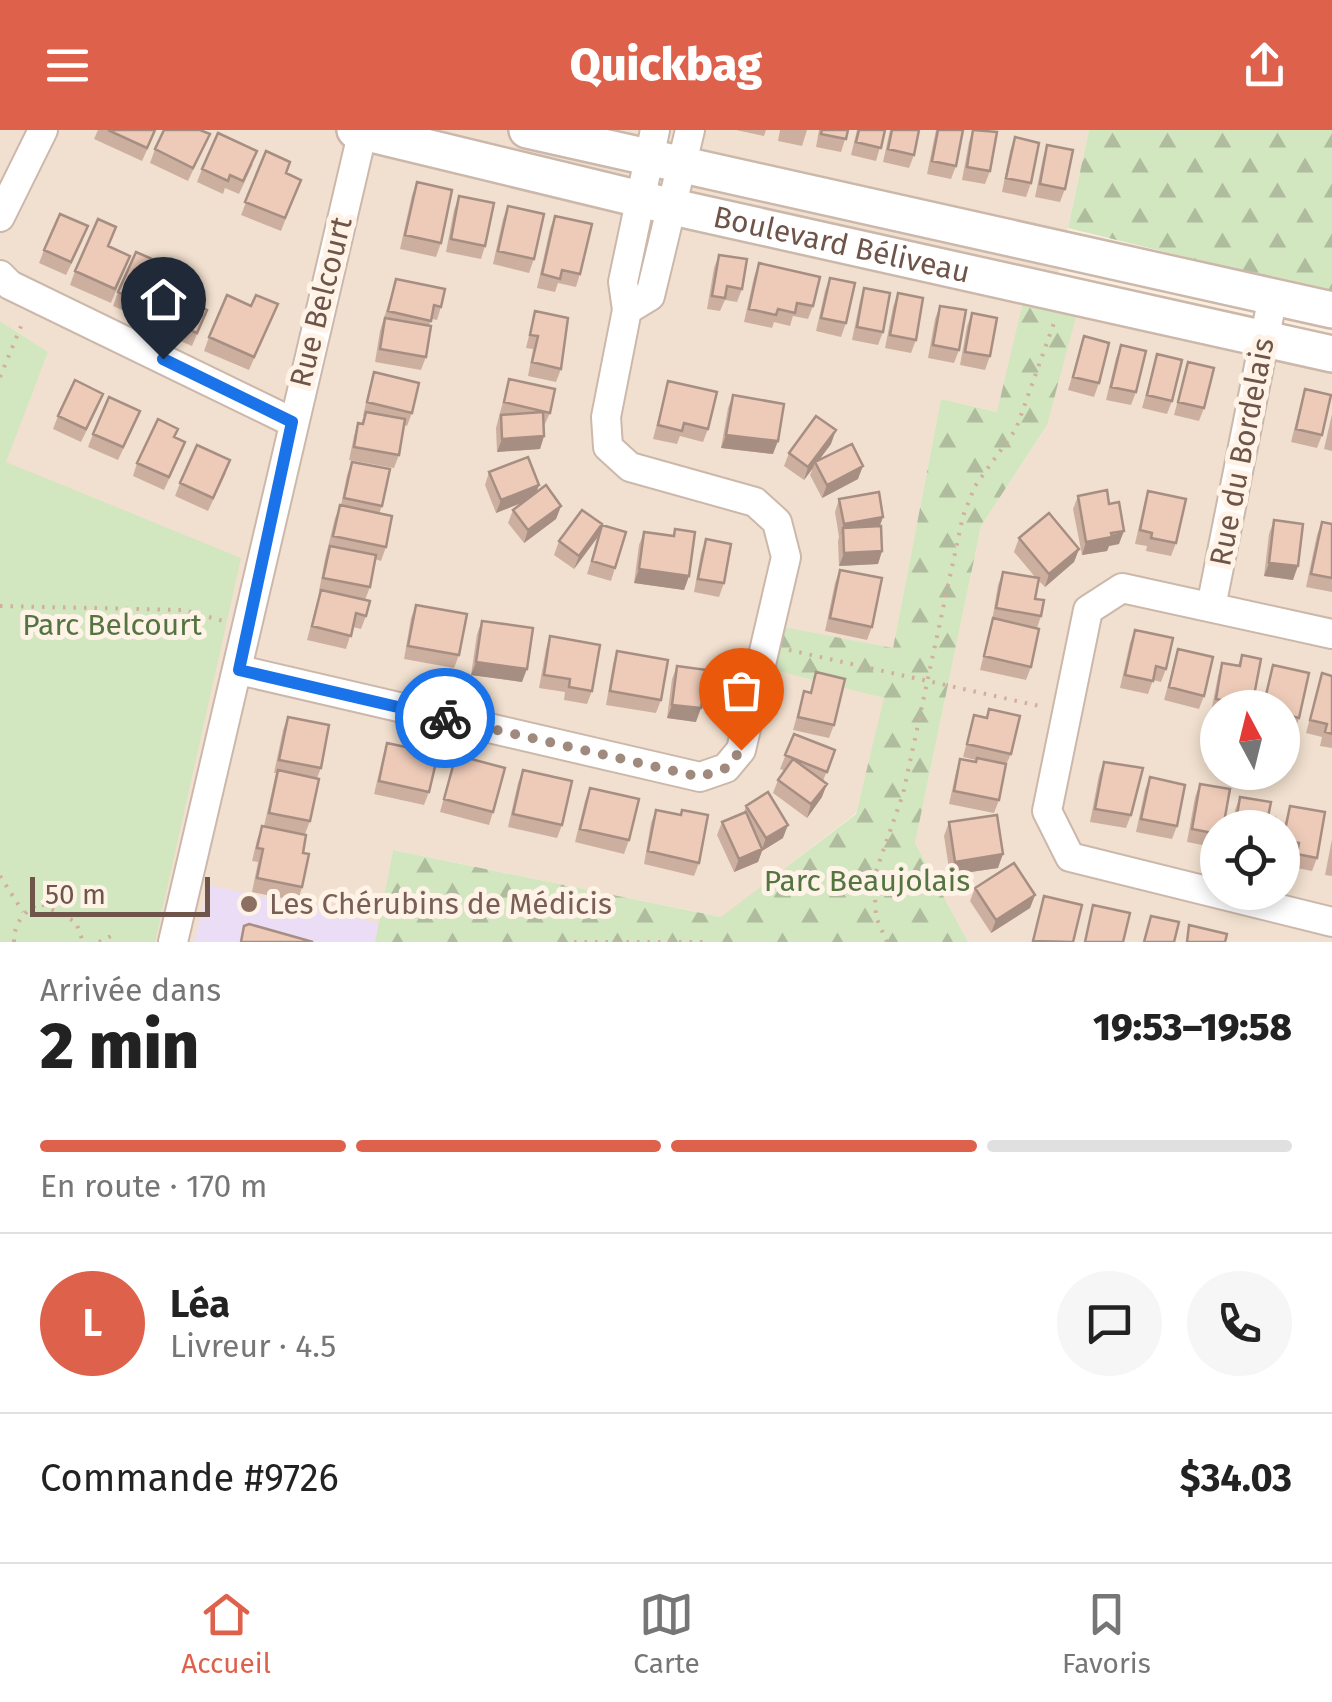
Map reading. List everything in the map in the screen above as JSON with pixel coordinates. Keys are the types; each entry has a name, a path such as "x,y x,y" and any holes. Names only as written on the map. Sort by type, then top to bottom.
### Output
{"street":[{"path":"0,217 42,130"},
{"name":"Boulevard Béliveau","path":"527,130 651,145 683,167 1332,310"},
{"path":"627,310 650,296 690,130"},
{"name":"Boulevard Béliveau","path":"360,131 674,207 1332,354"},
{"name":"Rue Belcourt","path":"173,942 239,670 360,131"},
{"path":"239,670 700,777 726,768 741,750 786,557 777,522 756,502 630,467 608,446 606,417 627,310 623,282 651,145"},
{"path":"0,275 33,296 292,422"},
{"name":"Rue du Bordelais","path":"1211,607 1274,296"},
{"name":"Rue du Bordelais","path":"1332,634 1122,588 1088,610 1047,811 1070,857 1332,922"}],"path":[{"path":"888,942 876,917 874,877 903,794 963,516 975,486 1016,429 1065,294"},
{"path":"0,377 33,296"},
{"path":"0,606 184,610 248,628"},
{"path":"765,645 1067,712"},
{"path":"0,876 24,912"},
{"path":"14,942 14,930 24,912 39,904 76,922 83,942"},
{"path":"99,942 117,933"},
{"path":"574,942 652,938 704,942"}],"shaded area":[{"path":"0,130 1089,130 1052,302 1332,372 1332,942 968,942 915,843 981,526 1047,425 1023,303 998,412 941,399 893,648 783,628 775,670 885,698 856,813 722,917 393,850 375,942 0,942 5,462 48,352 0,321"},
{"name":"Les Chérubins de Médicis","path":"209,885 379,923 375,942 194,942"}],"green space":[{"path":"1089,130 1332,130 1332,293 1068,228"},
{"name":"Parc Beaujolais","path":"1023,302 1077,313 1047,425 981,526 915,843 968,942 375,942 393,850 721,917 856,814 884,698 774,670 783,627 893,648 941,399 997,412"},
{"name":"Parc Belcourt","path":"0,321 48,352 6,462 241,558 155,942 0,942"}],"building":[{"path":"108,130 155,130 147,148"},
{"path":"164,130 200,130 210,134 193,168 155,149"},
{"path":"822,130 848,130 846,139 821,134"},
{"path":"859,130 885,130 881,148 856,142"},
{"path":"892,130 919,130 914,155 888,149"},
{"path":"938,130 963,130 956,166 932,161"},
{"path":"973,130 997,132 990,171 967,167"},
{"path":"218,133 257,151 243,181 230,175 228,181 202,169"},
{"path":"1015,137 1039,143 1031,183 1006,178"},
{"path":"1047,145 1073,150 1065,189 1040,184"},
{"path":"266,151 290,162 286,173 301,180 285,218 245,202"},
{"path":"417,182 452,190 441,243 405,235"},
{"path":"459,196 494,203 485,246 451,239"},
{"path":"508,206 544,214 534,259 498,251"},
{"path":"60,214 88,226 71,262 44,250"},
{"path":"555,216 592,224 580,274 562,270 560,279 542,274"},
{"path":"98,219 116,227 108,246 130,256 115,289 75,271"},
{"path":"136,252 168,266 149,307 118,292"},
{"path":"719,255 747,259 742,289 727,286 725,298 712,296"},
{"path":"759,263 820,277 813,306 797,303 795,313 778,309 776,315 749,309"},
{"path":"830,278 855,283 846,323 821,318"},
{"path":"396,279 445,289 441,307 434,305 431,321 388,311"},
{"path":"174,282 202,294 197,305 207,310 197,333 159,317"},
{"path":"864,288 890,293 883,332 857,327"},
{"path":"898,293 923,298 916,340 890,335"},
{"path":"227,295 251,306 256,295 278,304 254,357 209,337"},
{"path":"940,306 966,310 959,350 933,345"},
{"path":"535,311 568,318 561,369 532,362 538,336 530,335"},
{"path":"972,313 997,318 990,356 965,352"},
{"path":"385,318 431,326 426,357 380,349"},
{"path":"1084,336 1109,343 1099,383 1073,377"},
{"path":"1121,345 1146,351 1136,392 1111,387"},
{"path":"1157,354 1182,360 1172,401 1147,395"},
{"path":"1188,362 1214,368 1204,408 1178,402"},
{"path":"374,372 419,383 412,413 367,402"},
{"path":"509,379 555,389 550,413 504,402"},
{"path":"75,380 103,394 86,429 58,416"},
{"path":"668,381 717,392 708,429 684,423 682,431 658,425"},
{"path":"1305,389 1331,395 1322,435 1296,429"},
{"path":"733,395 784,404 778,441 726,435"},
{"path":"109,397 140,411 123,447 93,434"},
{"path":"366,412 405,419 399,455 354,447 358,423 363,424"},
{"path":"543,412 544,436 502,439 501,415"},
{"path":"816,416 836,430 808,467 789,453"},
{"path":"158,419 178,429 174,437 185,442 169,477 137,463"},
{"path":"852,444 863,466 827,485 815,462"},
{"path":"197,445 230,460 213,498 180,483"},
{"path":"528,457 539,485 501,500 489,472"},
{"path":"352,462 390,469 382,506 344,498"},
{"path":"546,485 561,506 528,530 513,510"},
{"path":"1107,490 1109,504 1119,502 1124,531 1086,542 1078,496"},
{"path":"1148,491 1186,499 1176,543 1151,538 1152,533 1140,530"},
{"path":"879,492 883,517 844,524 839,499"},
{"path":"340,505 392,516 386,547 333,536"},
{"path":"582,510 602,524 579,556 559,541"},
{"path":"1049,513 1079,549 1049,574 1019,538"},
{"path":"1274,520 1303,524 1298,566 1269,563"},
{"path":"1322,522 1332,524 1332,578 1311,574"},
{"path":"602,525 626,532 615,568 592,561"},
{"path":"881,526 882,551 844,553 843,528"},
{"path":"675,529 695,532 689,576 639,569 644,532 674,536"},
{"path":"706,539 731,544 724,583 698,579"},
{"path":"330,546 376,555 370,587 323,578"},
{"path":"840,570 882,578 872,627 830,618"},
{"path":"1003,572 1039,578 1035,599 1044,600 1041,616 996,608"},
{"path":"321,590 370,601 366,616 356,613 351,636 312,626"},
{"path":"416,605 467,614 459,655 408,646"},
{"path":"993,618 1039,629 1031,667 984,656"},
{"path":"482,621 533,628 527,669 476,662"},
{"path":"1135,630 1173,638 1166,669 1156,666 1153,681 1125,675"},
{"path":"550,636 600,645 592,691 569,687 570,679 544,675"},
{"path":"1178,649 1213,657 1205,690 1200,690 1200,695 1169,687"},
{"path":"617,651 668,660 661,700 610,691"},
{"path":"1242,655 1261,659 1255,690 1218,690 1222,663 1240,666"},
{"path":"1273,665 1309,673 1300,714 1300,690 1267,690"},
{"path":"677,666 707,670 701,708 672,705"},
{"path":"816,672 845,679 834,725 798,717 804,691 811,693"},
{"path":"1322,673 1332,676 1332,734 1325,732 1327,724 1310,720"},
{"path":"989,709 1020,716 1011,754 967,744 974,715 987,718"},
{"path":"288,717 329,725 321,768 279,760"},
{"path":"794,734 835,750 827,772 785,755"},
{"path":"387,743 438,754 429,792 379,781"},
{"path":"456,755 505,768 493,812 444,799"},
{"path":"977,758 1006,764 999,800 954,791 960,759 976,762"},
{"path":"793,759 827,784 811,804 778,780"},
{"path":"1104,762 1143,768 1131,815 1095,809"},
{"path":"278,770 319,779 310,821 269,813"},
{"path":"523,770 572,781 562,825 513,814"},
{"path":"1150,777 1185,785 1177,826 1141,819"},
{"path":"1200,784 1200,790 1230,790 1226,810 1200,810 1200,831 1192,829"},
{"path":"590,788 639,799 629,840 580,829"},
{"path":"768,792 788,825 766,838 746,806"},
{"path":"1240,797 1271,802 1269,810 1238,810"},
{"path":"1290,806 1325,812 1317,858 1300,855 1300,810 1289,810"},
{"path":"656,810 708,815 699,863 648,851"},
{"path":"746,812 762,849 739,859 722,822"},
{"path":"997,815 1003,854 955,862 949,822"},
{"path":"262,826 306,835 303,853 309,854 302,887 257,878 263,849 257,848"},
{"path":"1014,863 1035,895 996,920 975,888"},
{"path":"1044,896 1082,905 1073,942 1033,941"},
{"path":"1093,905 1130,913 1123,942 1085,942"},
{"path":"1151,916 1179,922 1174,942 1144,942"},
{"path":"249,924 313,942 241,942 244,926"},
{"path":"1189,925 1227,934 1225,942 1187,942"}],"way so far":[{"path":"445,718 700,777 726,768 741,750"}],"place":[{"name":"Les Chérubins de Médicis","path":"249,904"}],"route":[{"path":"163,359 292,422 239,670 445,718"}]}
